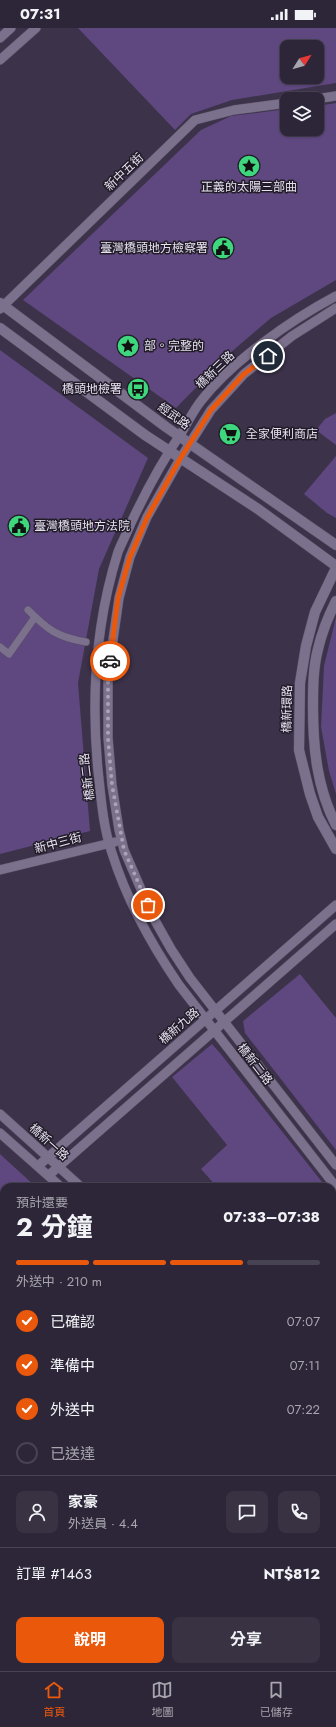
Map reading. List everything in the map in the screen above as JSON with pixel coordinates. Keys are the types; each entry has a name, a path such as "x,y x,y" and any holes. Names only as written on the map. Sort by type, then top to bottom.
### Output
{"street":[{"path":"0,38 11,28"},
{"path":"0,60 36,28"},
{"path":"324,98 336,96"},
{"name":"新中五街","path":"1,306 195,120 234,110 280,104"},
{"name":"橋新三路","path":"168,451 200,402 233,367 288,325 336,296"},
{"name":"經武路","path":"1,306 190,444 336,545"},
{"name":"橋新三路","path":"190,444 211,410 244,374 292,336 336,308"},
{"path":"0,328 168,451 258,509 336,567"},
{"name":"橋新二路","path":"190,444 147,518 130,557 118,598 108,675 108,738 112,785 124,850 153,917 171,950 215,1011 336,1165"},
{"name":"橋新二路","path":"168,451 138,508 119,551 107,595 95,673 95,736 100,789 109,843 122,880 142,924 175,979 205,1020 333,1183"},
{"name":"橋新環路","path":"336,567 315,612 306,646 300,683 299,750 310,794 318,817 336,849"},
{"path":"336,601 327,619 318,650 313,684 313,742 322,789 329,811 336,825"},
{"path":"28,610 58,635 67,639 86,642"},
{"path":"0,648 9,654 35,617"},
{"name":"新中三街","path":"0,870 122,840"},
{"name":"橋新九路","path":"38,1166 336,905"},
{"path":"49,1175 336,924"},
{"name":"橋新一路","path":"0,1114 77,1183"},
{"name":"橋新一路","path":"0,1132 57,1183"}],"shaded area":[{"path":"78,28 336,28 336,83 232,100 191,114 175,130"},
{"path":"336,103 336,280 271,318 230,353 176,408 23,300 201,130 231,116 280,110 280,136 324,136 324,105"},
{"path":"0,350 148,458 99,569 78,683 90,831 0,854"},
{"path":"336,413 336,445 316,430 325,419"},
{"path":"336,456 336,518 327,513 304,494"},
{"path":"336,617 336,794 329,771 321,727 324,666"},
{"path":"300,974 336,1018 336,1150 245,1033 243,1021"},
{"path":"212,1044 323,1183 213,1183 201,1169 227,1145 172,1077"},
{"path":"0,1154 32,1183 0,1183"}],"way so far":[{"path":"110,661 108,675 108,738 112,785 119,830 124,850 148,905"}],"place":[{"name":"正義的太陽三部曲","path":"249,166"},
{"name":"臺灣橋頭地方檢察署","path":"223,248"},
{"name":"部。完整的","path":"128,346"},
{"name":"橋頭地檢署","path":"138,389"},
{"name":"全家便利商店","path":"230,434"},
{"name":"臺灣橋頭地方法院","path":"19,526"}],"route":[{"path":"110,661 118,598 130,557 147,518 170,475 211,410 244,374 268,356"}]}
